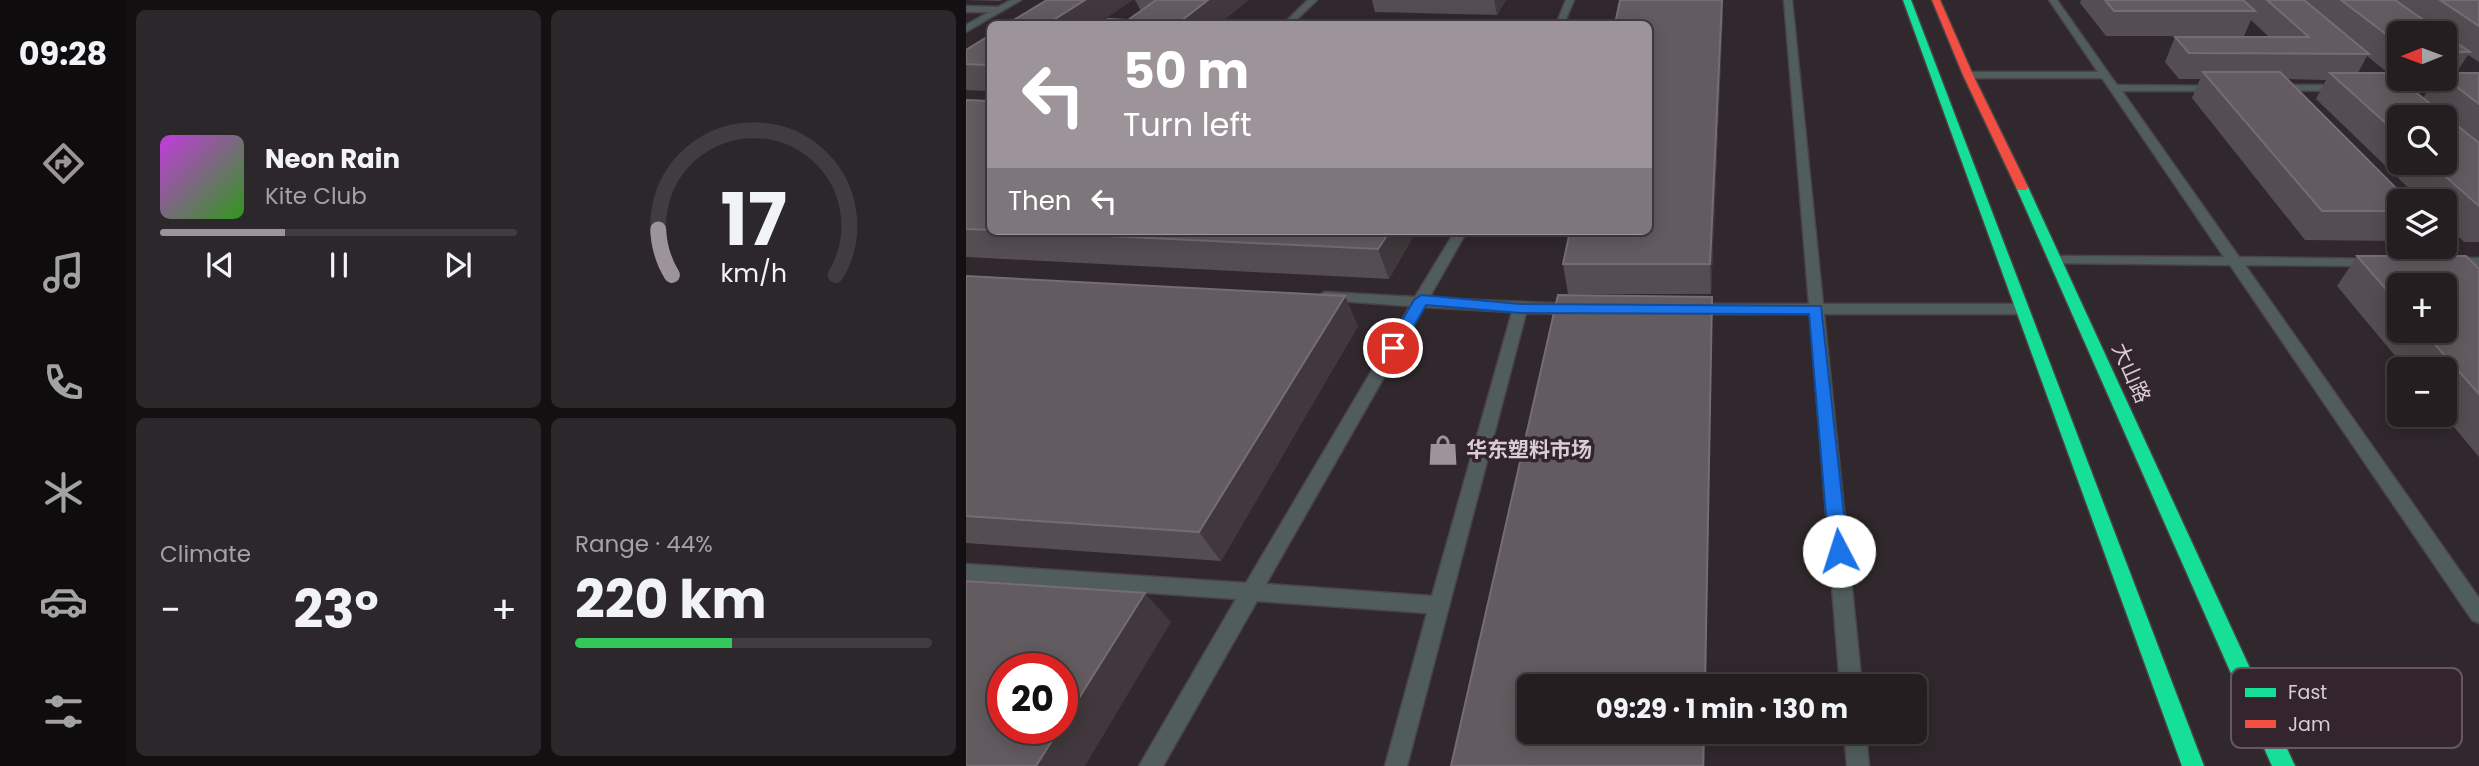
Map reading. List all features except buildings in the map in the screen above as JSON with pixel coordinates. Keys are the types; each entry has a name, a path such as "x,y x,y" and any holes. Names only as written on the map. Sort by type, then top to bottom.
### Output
{"main road":[{"path":"1906,0 2193,766"},
{"name":"大山路","path":"1936,0 1968,75 2057,260 2240,668"},
{"name":"大山路","path":"2276,748 2284,766"}],"lane":[{"path":"966,29 1017,0"},
{"path":"1290,21 1313,0"},
{"path":"1561,21 1570,0"},
{"path":"1788,0 1850,674"},
{"path":"2053,0 2479,614"},
{"path":"966,9 999,10"},
{"path":"1968,75 2225,88"},
{"path":"2266,88 2359,88"},
{"path":"2279,88 2288,97"},
{"path":"2372,88 2479,88"},
{"path":"1150,766 1459,235"},
{"path":"2448,259 2479,290"},
{"path":"2057,260 2383,262"},
{"path":"2424,262 2479,262"},
{"path":"1311,295 1520,308 1587,309"},
{"path":"1396,766 1520,308"},
{"path":"1682,309 2021,309"},
{"path":"966,572 1440,605"},
{"path":"1856,744 1858,766"}],"traffic: fast":[{"path":"1907,0 2193,766"},
{"path":"2022,187 2240,668"},
{"path":"2276,748 2284,766"}],"traffic: jam":[{"path":"1936,0 1968,75 2022,187"}],"place":[{"name":"华东塑料市场","path":"1443,450"}],"route":[{"path":"1393,348 1421,300 1520,308 1816,309 1839,551"}]}
